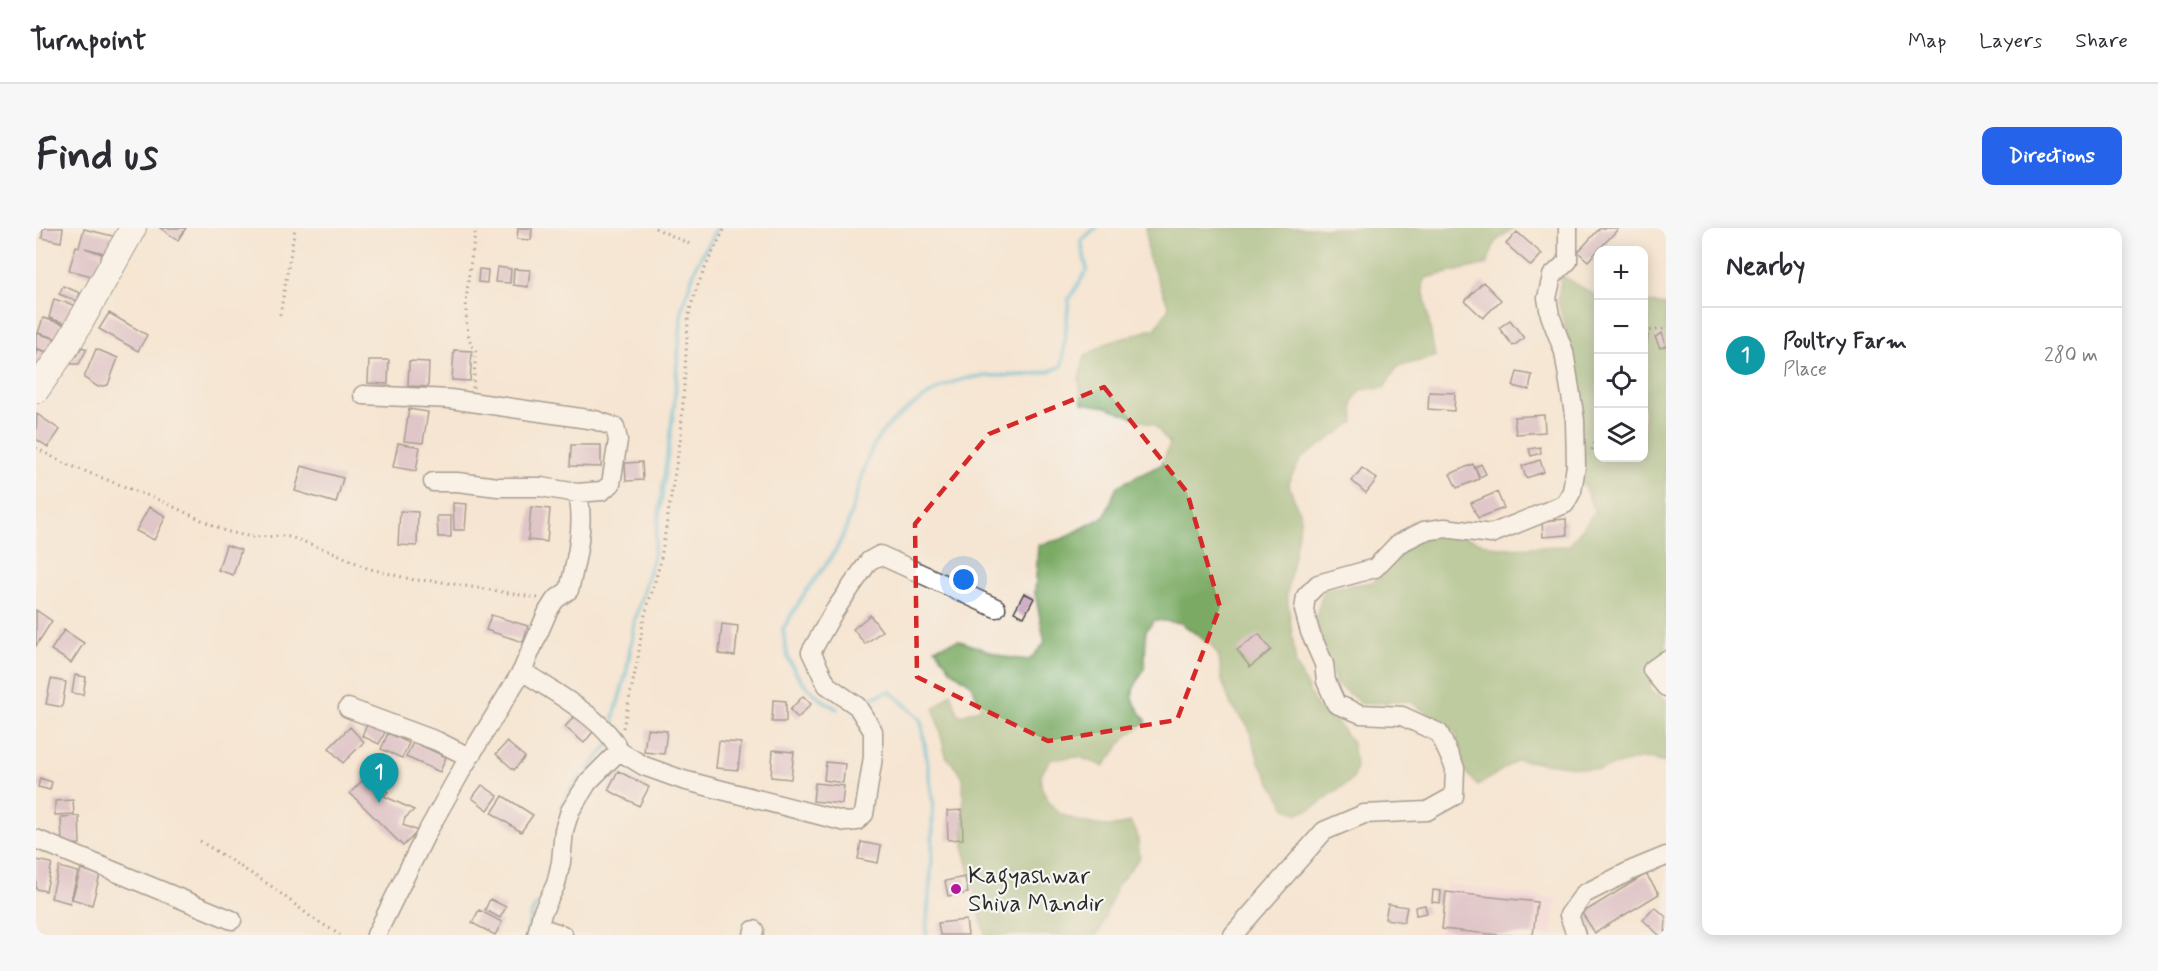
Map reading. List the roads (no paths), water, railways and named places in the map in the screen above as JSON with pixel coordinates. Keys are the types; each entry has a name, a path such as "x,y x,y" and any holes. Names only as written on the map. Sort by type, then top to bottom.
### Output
{"main road":[{"path":"36,390 68,344 133,228"}],"street":[{"path":"1233,935 1324,831 1364,814 1427,811 1454,796 1455,768 1439,733 1402,716 1361,714 1336,704 1326,681 1324,664 1310,632 1304,610 1306,596 1318,584 1375,568 1398,544 1424,531 1445,528 1491,534 1565,504 1572,491 1576,466 1575,420 1564,352 1550,315 1547,298 1552,276 1568,261 1568,228"},
{"path":"363,395 450,399 595,420 615,427 618,440 611,484 602,491 577,493 541,487 498,487 457,482 433,482"},
{"path":"376,935 426,834 469,757 522,671 538,629 555,600 569,590 576,564 581,506 577,493"},
{"path":"522,671 575,706 644,766 682,780 846,822 857,821 864,814 873,757 873,731 857,706 827,685 811,652 833,613 869,561 880,555 996,608"},
{"path":"1666,660 1652,670 1666,687"},
{"path":"348,708 437,741 469,757"},
{"path":"562,935 538,931 542,913 556,884 564,830 570,811 614,742"},
{"path":"36,839 232,920"},
{"path":"1576,935 1569,915 1584,894 1666,856"}],"waterway":[{"path":"613,730 635,620 653,558 674,407 682,308 696,266 717,228"},
{"path":"837,709 816,695 794,670 787,655 783,629 841,541 872,449 891,423 922,399 951,383 978,377 1034,374 1062,366 1069,299 1087,270 1081,241 1096,228"},
{"path":"869,699 890,691 921,720 933,802 932,857 926,935"},
{"path":"588,770 609,744"},
{"path":"561,809 571,789 582,776"},
{"path":"527,935 531,915 537,904"}],"place":[{"name":"Poultry Farm","path":"379,803"},
{"name":"Kagyashwar Shiva Mandir","path":"956,889"}]}
